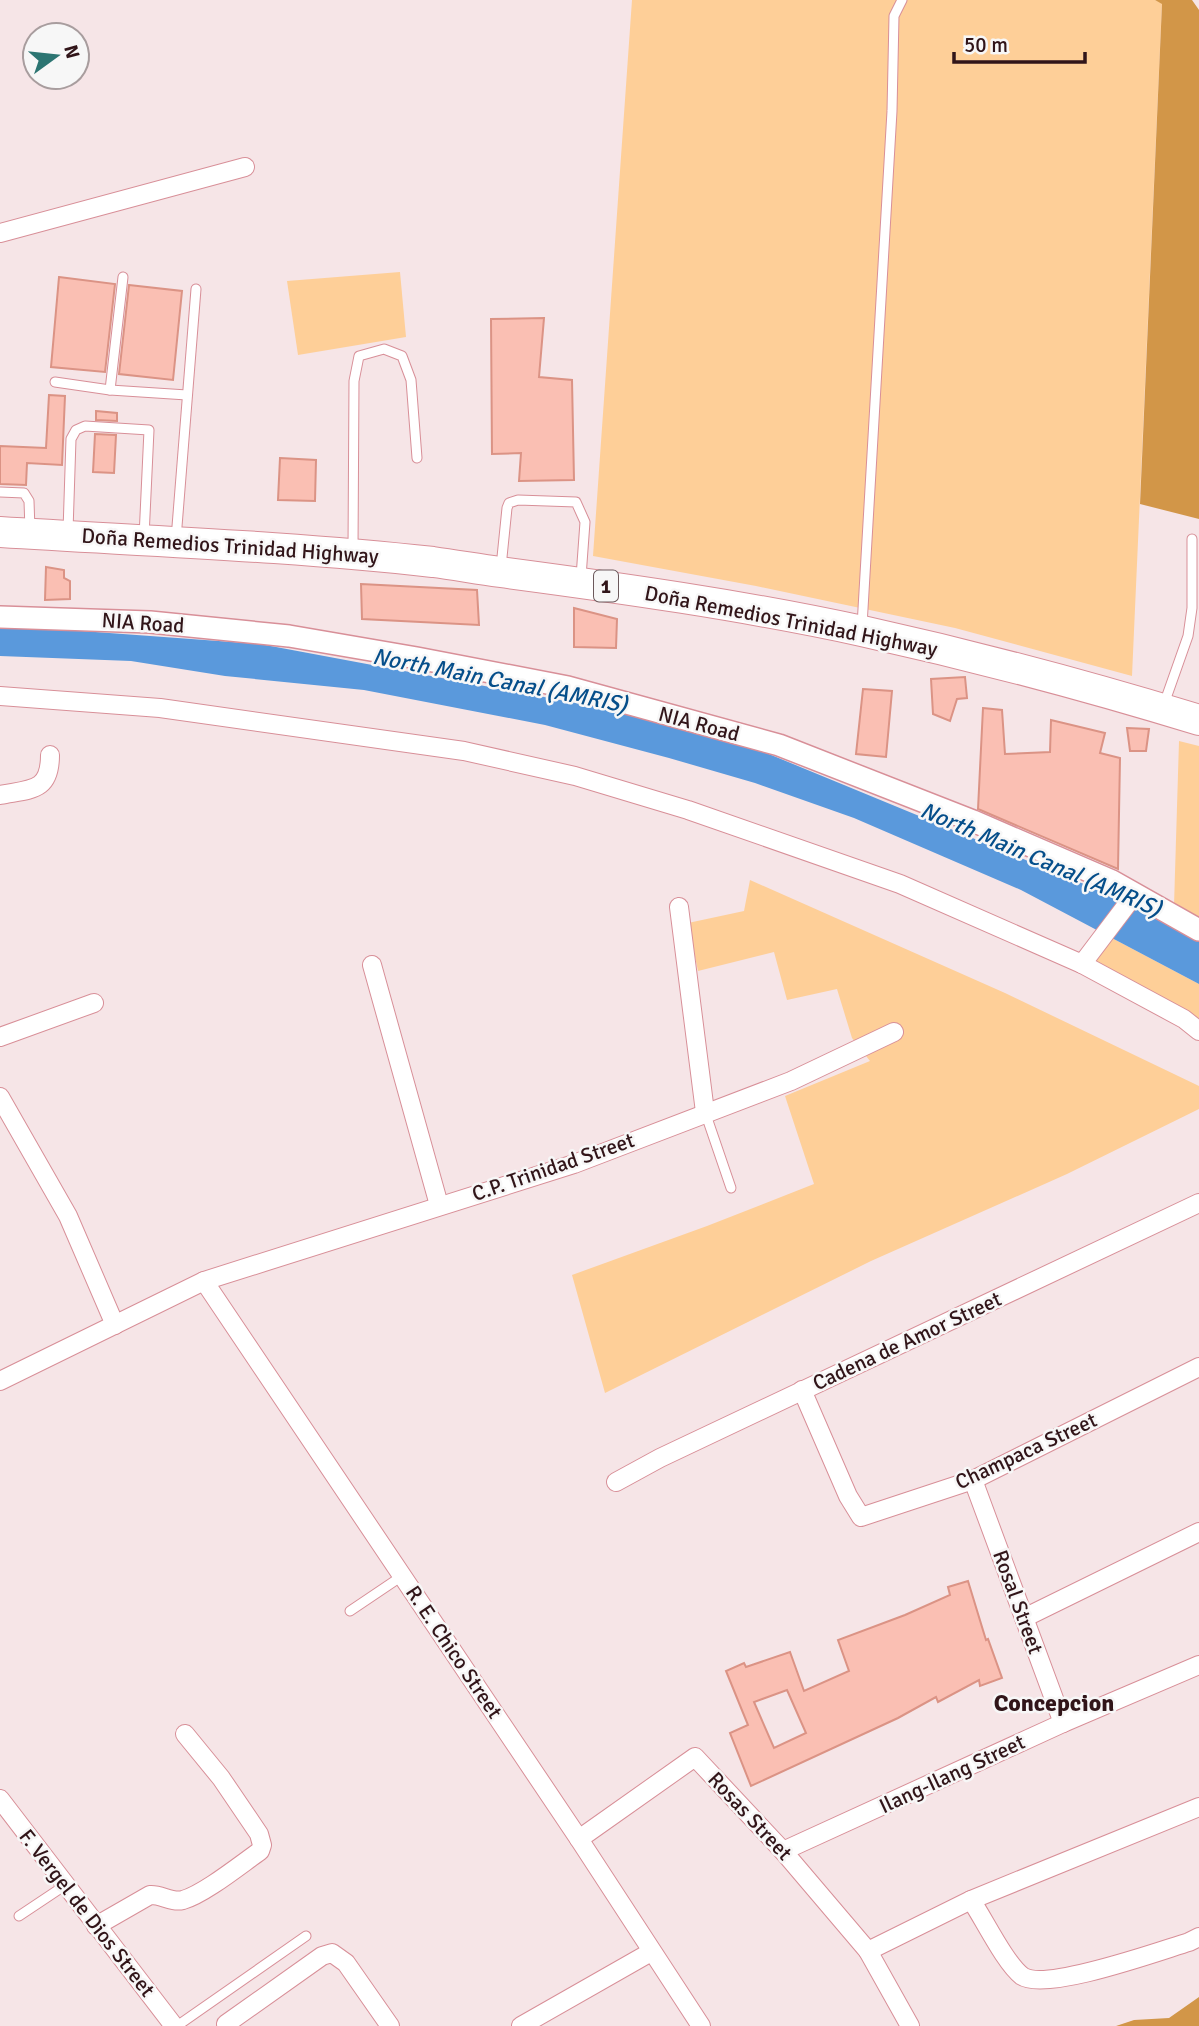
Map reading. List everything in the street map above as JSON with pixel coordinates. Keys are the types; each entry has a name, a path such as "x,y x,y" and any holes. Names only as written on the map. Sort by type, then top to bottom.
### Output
{"highway":[{"name":"Doña Remedios Trinidad Highway","path":"0,531 176,541 436,562 581,581 862,631 997,663 1199,720"}],"street":[{"path":"0,233 245,167"},
{"name":"NIA Road","path":"0,617 150,622 289,636 417,657 568,687 779,745 973,821 1112,881 1131,899 1199,930"},
{"path":"0,696 160,708 464,751 575,776 688,810 900,884 1082,964 1184,1018 1199,1031"},
{"path":"0,795 36,788 50,771 50,755"},
{"path":"1082,964 1131,899"},
{"path":"678,907 705,1112"},
{"path":"372,965 439,1205"},
{"path":"0,1037 94,1003"},
{"name":"C.P. Trinidad Street","path":"0,1381 204,1281 574,1164 791,1081 894,1032"},
{"path":"1,1101 68,1216 115,1325"},
{"name":"Cadena de Amor Street","path":"616,1482 802,1390 1199,1203"},
{"name":"R. E. Chico Street","path":"204,1281 579,1839 701,2026"},
{"name":"Champaca Street","path":"802,1390 848,1496 861,1517 973,1480 1199,1367"},
{"name":"Rosal Street","path":"973,1480 1063,1723"},
{"path":"1024,1618 1199,1532"},
{"name":"Ilang-Ilang Street","path":"783,1851 1063,1723 1199,1665"},
{"path":"96,1926 150,1895 180,1901 197,1894 260,1852 262,1845 259,1834 221,1778 185,1734"},
{"name":"Rosas Street","path":"579,1839 695,1757 783,1851 868,1951 910,2026"},
{"name":"F. Vergel de Dios Street","path":"0,1799 64,1885 176,2026"},
{"path":"868,1951 971,1900 1199,1807"},
{"path":"971,1900 1012,1966 1024,1977 1040,1980 1070,1977 1199,1937"},
{"path":"531,2023 651,1952"},
{"path":"226,2024 322,1956 332,1953 346,1963 390,2026"}],"lane":[{"path":"862,631 892,111 894,16 902,0"},
{"path":"110,390 123,277"},
{"path":"176,541 196,289"},
{"path":"352,555 355,381 359,356 384,349 402,356 411,380 417,458"},
{"path":"55,382 110,390 187,395"},
{"path":"68,535 71,439 76,430 85,426 149,430 144,539"},
{"path":"0,492 24,494 29,501 30,534"},
{"path":"500,572 509,503 518,500 576,502 585,522 581,581"},
{"path":"1162,709 1188,636 1195,553 1192,539"},
{"path":"1188,636 1199,636"},
{"path":"705,1112 732,1188"},
{"path":"350,1611 402,1576"},
{"path":"19,1916 64,1885"},
{"path":"176,2026 306,1936"}],"shaded area":[{"path":"632,0 1155,0 1162,3 1132,676 955,628 756,586 593,556"},
{"path":"1155,0 1192,0 1199,10 1199,519 1140,504 1162,4"},
{"path":"400,272 406,337 298,355 287,281"},
{"path":"1179,741 1199,746 1199,920 1174,906"},
{"path":"750,880 1005,993 1199,1086 1199,1109 1067,1174 871,1261 605,1393 572,1275 814,1184 785,1096 870,1061 852,1038 837,989 787,1000 774,952 698,971 688,923 744,911"},
{"path":"1110,937 1199,984 1199,1020 1092,963"},
{"path":"1199,1997 1199,2026 1116,2026 1134,2020 1169,2018"}],"water":[{"name":"North Main Canal (AMRIS)","path":"0,625 260,644 603,708 764,752 1113,896 1199,942 1199,984 1021,890 854,818 755,783 545,725 364,690 225,676 131,661 0,656"}],"building":[{"path":"59,277 115,284 105,372 51,367"},
{"path":"129,285 182,291 173,380 119,374"},
{"path":"544,318 539,377 572,380 574,480 519,481 521,453 492,454 491,319"},
{"path":"49,395 65,396 62,465 27,463 26,485 0,484 0,446 46,448"},
{"path":"96,411 117,413 117,421 96,420"},
{"path":"95,434 116,435 114,473 93,472"},
{"path":"280,458 316,460 315,501 278,500"},
{"path":"46,567 64,570 64,578 70,581 70,599 45,600"},
{"path":"361,584 477,590 479,625 362,619"},
{"path":"574,608 617,619 616,648 574,647"},
{"path":"965,677 967,698 957,699 950,721 933,714 931,679"},
{"path":"863,689 892,691 886,757 856,754"},
{"path":"983,708 1002,710 1005,754 1050,752 1051,720 1105,733 1100,753 1120,758 1118,869 978,809"},
{"path":"1127,728 1149,729 1146,751 1130,751"},
{"path":"968,1581 986,1640 988,1639 1002,1678 980,1686 979,1680 938,1702 936,1697 898,1718 751,1786 730,1733 748,1725 726,1671 744,1663 746,1667 790,1652 804,1691 849,1671 838,1640 950,1595 948,1587","holes":["787,1690 806,1733 774,1748 754,1702"]}],"district":[{"name":"Concepcion","path":"1054,1703"}]}
